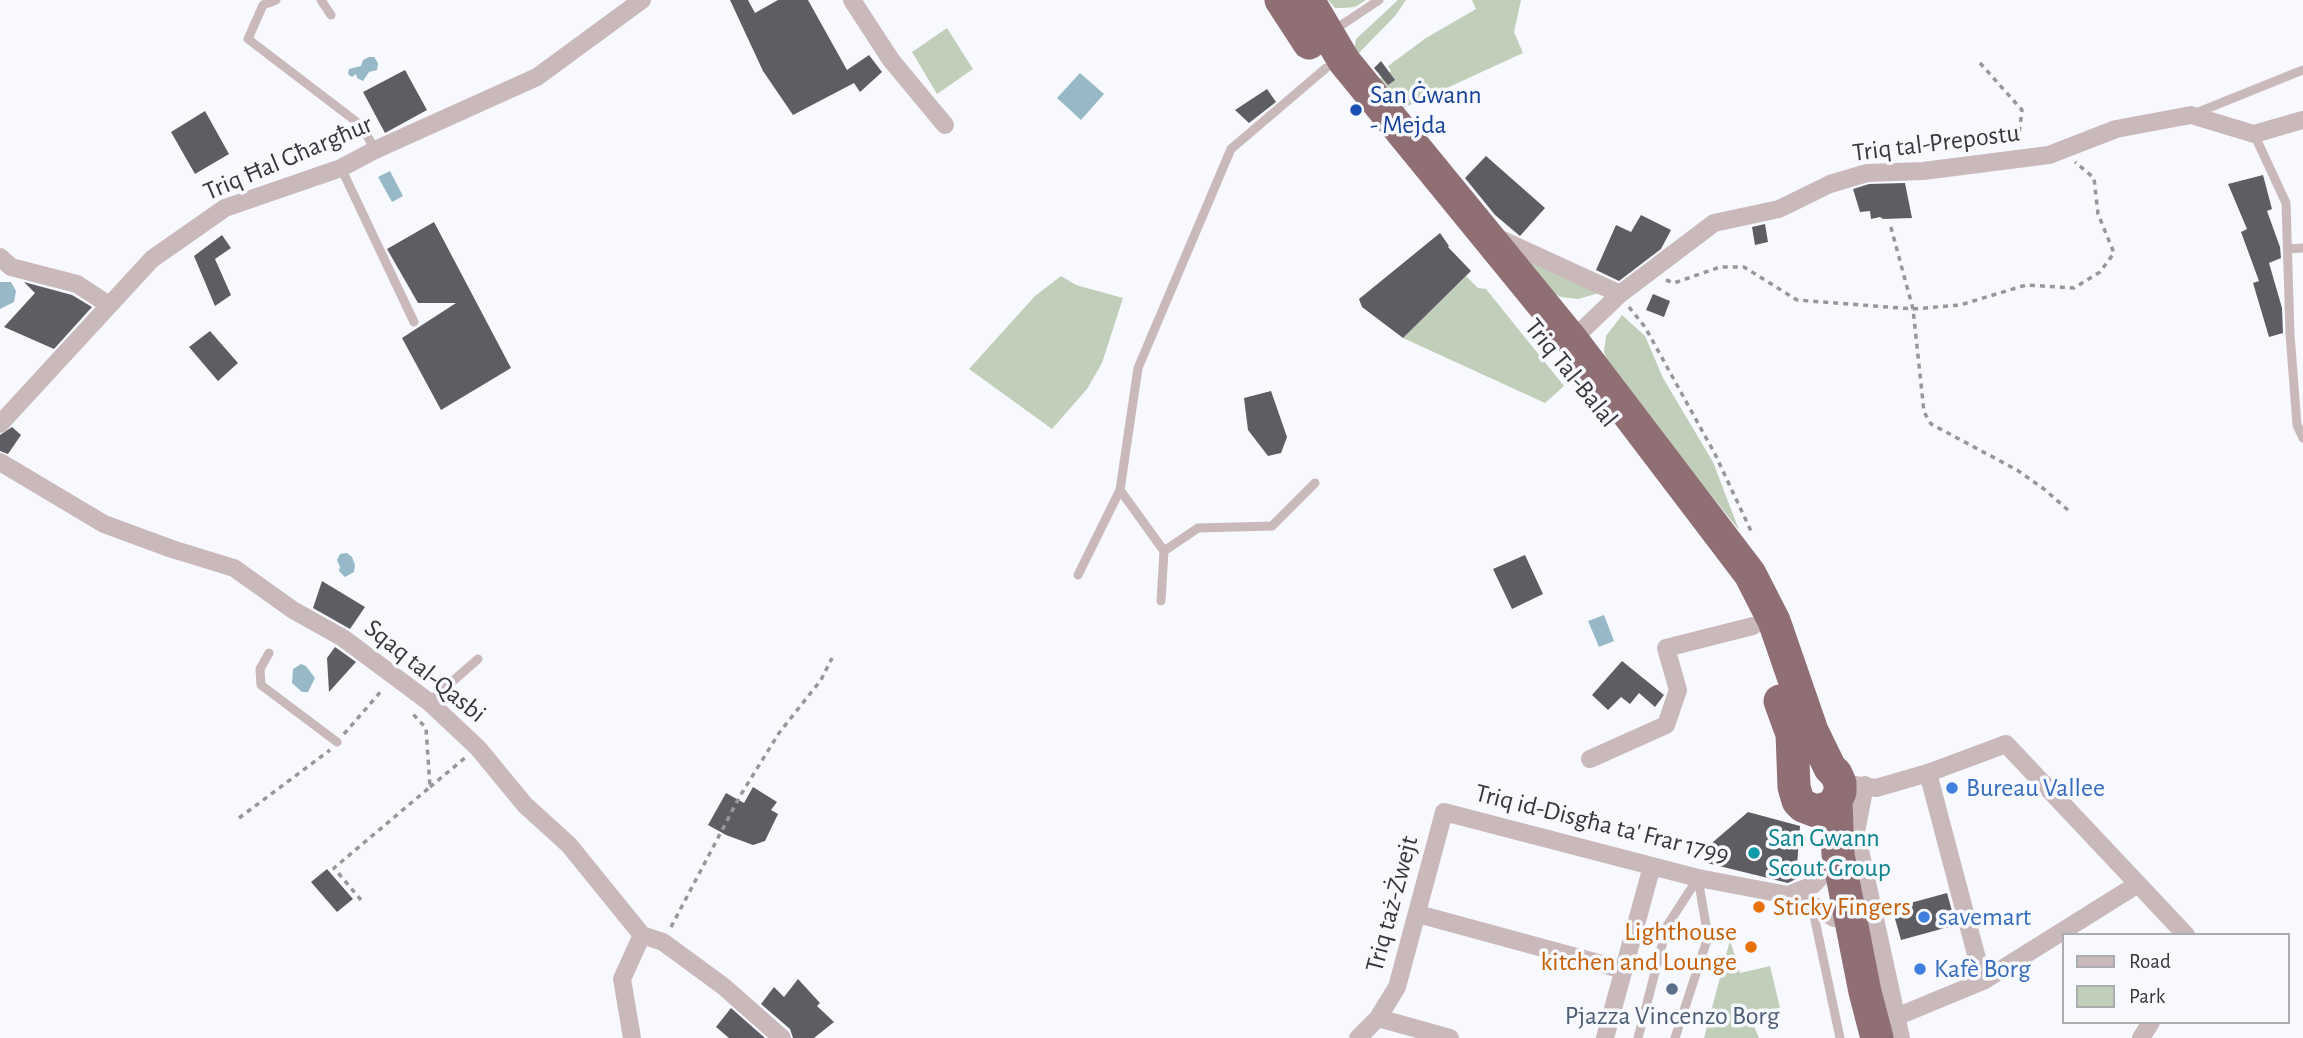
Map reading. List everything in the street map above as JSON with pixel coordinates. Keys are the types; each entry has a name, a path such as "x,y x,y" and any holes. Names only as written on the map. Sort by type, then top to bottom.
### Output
{"highway":[{"name":"Triq Tal-Balal","path":"1281,0 1326,68 1695,528 1730,582 1753,626 1792,734 1833,797 1823,911 1860,1038"},
{"name":"Triq Tal-Balal","path":"1308,0 1344,61 1572,340 1750,574 1774,621 1833,797 1840,867 1865,992 1886,1028"}],"street":[{"name":"Triq Ħal Għargħur","path":"0,424 152,259 225,208 341,168 537,77 642,0"},
{"path":"852,0 891,60 945,125"},
{"name":"Triq tal-Prepostu","path":"1572,340 1644,274 1714,223 1779,209 1830,184 1867,173 1923,171 2049,155 2116,130 2191,115 2254,134"},
{"path":"2254,134 2303,120"},
{"path":"1482,231 1620,294"},
{"path":"0,257 11,267 77,284 109,305"},
{"name":"Sqaq tal-Qasbi","path":"0,463 104,524 234,568 293,610 343,638 429,702 478,748 525,805 569,845 642,935"},
{"path":"1590,759 1666,725 1678,690 1666,648 1753,626"},
{"path":"1833,797 1928,773 2006,744 2184,933"},
{"path":"1928,773 1983,981"},
{"name":"Triq id-Disgħa ta' Frar 1799","path":"1444,812 1698,878 1788,895 1823,911"},
{"name":"Triq taż-Żwejt","path":"1358,1038 1378,1018 1397,987 1444,812"},
{"path":"1605,1038 1652,866"},
{"path":"1788,895 1813,885 1826,871"},
{"path":"1886,1028 1983,981 2138,884"},
{"path":"1418,914 1624,970"},
{"path":"632,1038 622,979 642,935 663,942 723,986 782,1038"},
{"path":"1378,1018 1450,1038"},
{"name":"Triq Tal-Balal","path":"1886,1028 1901,1038"}],"lane":[{"path":"276,0 263,5 248,39 362,126 375,150"},
{"path":"321,0 331,15"},
{"path":"1328,34 1379,0"},
{"path":"1078,575 1120,490 1138,368 1231,149 1326,68"},
{"path":"2191,115 2303,70"},
{"path":"2254,134 2286,203 2290,334 2297,425 2303,438"},
{"path":"341,168 414,322"},
{"path":"2288,249 2303,248"},
{"path":"1164,551 1198,528 1272,526 1315,483"},
{"path":"1120,490 1164,551 1161,601"},
{"path":"269,653 260,669 261,685 337,742"},
{"path":"429,702 478,659"},
{"path":"1638,1038 1667,926 1698,878"},
{"path":"1675,1038 1709,937 1698,878"},
{"name":"Triq Tal-Balal","path":"1823,911 1840,1038"}],"path":[{"path":"1980,63 2022,110 2017,160"},
{"path":"1644,274 1674,283 1720,267 1744,267 1797,300 1913,309 1960,305 2026,285 2074,288 2100,272 2114,253 2098,214 2094,178 2073,160 2049,155"},
{"path":"1891,225 1913,309 1924,412 1931,424 2017,470 2068,510"},
{"path":"1620,294 1645,327 1715,454 1751,531"},
{"path":"663,942 740,796 779,733 821,680 832,658"},
{"path":"239,818 330,751 394,676"},
{"path":"410,711 426,728 430,787"},
{"path":"361,900 334,868 478,748"}],"green space":[{"path":"1328,0 1366,0 1355,7 1335,8"},
{"path":"1398,0 1406,0 1395,16 1356,56 1356,39"},
{"path":"1472,0 1521,0 1514,32 1523,53 1399,110 1376,81 1391,71 1388,66 1426,38 1476,9"},
{"path":"947,28 973,69 937,94 912,52"},
{"path":"1519,257 1599,293 1578,299 1561,297 1546,289"},
{"path":"1061,276 1076,285 1123,298 1102,363 1087,389 1052,429 969,369 1035,296"},
{"path":"1466,276 1478,288 1486,289 1564,386 1545,403 1403,338"},
{"path":"1622,315 1645,336 1663,378 1713,462 1739,530 1611,371 1604,352 1606,336"},
{"path":"1730,940 1740,973 1770,966 1780,1008 1749,1014 1759,1038 1704,1038"}],"water":[{"path":"374,57 378,63 377,70 369,72 363,81 357,78 356,74 352,77 348,74 349,69 361,66 363,60"},
{"path":"1080,73 1104,94 1081,120 1057,98"},
{"path":"390,171 403,196 392,202 378,177"},
{"path":"0,282 11,282 16,291 14,302 0,309"},
{"path":"347,553 355,565 354,572 345,577 339,571 337,560 340,554"},
{"path":"1604,615 1614,641 1599,647 1588,621"},
{"path":"301,664 306,666 315,678 308,692 302,692 292,683 293,669"}],"building":[{"path":"730,0 748,0 755,13 778,0 808,0 847,70 869,55 882,72 860,92 854,83 793,115 763,71"},
{"path":"1381,61 1395,80 1388,85 1374,68"},
{"path":"405,70 427,110 385,133 363,92"},
{"path":"1267,89 1276,102 1249,123 1235,110"},
{"path":"205,111 229,154 195,174 171,132"},
{"path":"1486,156 1545,208 1520,236 1495,215 1465,178"},
{"path":"2263,175 2272,209 2267,211 2280,247 2281,258 2269,263 2282,308 2283,333 2269,337 2253,283 2259,281 2241,232 2247,229 2228,184"},
{"path":"1905,183 1912,218 1871,219 1870,211 1860,212 1853,189 1869,184"},
{"path":"1641,215 1671,230 1661,249 1619,281 1596,270 1616,225 1631,232"},
{"path":"434,222 511,368 441,410 402,338 456,303 418,303 387,249"},
{"path":"1765,224 1768,242 1755,245 1752,227"},
{"path":"1440,233 1448,247 1471,271 1403,338 1362,307 1359,299"},
{"path":"222,235 231,248 215,259 231,295 215,306 194,256"},
{"path":"24,282 72,295 92,307 54,349 4,327 35,293"},
{"path":"1653,294 1670,301 1664,317 1646,310"},
{"path":"210,331 238,363 218,381 189,347"},
{"path":"1271,391 1287,437 1281,453 1268,456 1248,430 1244,398"},
{"path":"12,427 21,435 8,454 0,451 0,435"},
{"path":"1525,555 1543,594 1512,609 1493,569"},
{"path":"322,581 365,607 350,629 313,608"},
{"path":"335,647 356,662 329,692 327,658"},
{"path":"1622,661 1664,695 1655,707 1639,693 1630,704 1621,697 1608,710 1592,695"},
{"path":"753,787 777,802 771,810 778,814 765,841 753,845 708,825 726,793 744,803"},
{"name":"San Gwann Scout Group","path":"1748,812 1800,826 1796,879 1788,883 1707,863 1713,842"},
{"path":"327,869 353,899 337,912 311,882"},
{"name":"savemart","path":"1947,893 1956,925 1901,940 1892,908"},
{"path":"798,979 820,1003 817,1006 834,1022 814,1038 793,1038 790,1029 761,1004 774,987 784,997"},
{"path":"731,1008 765,1038 729,1038 716,1027"}],"place":[{"name":"San Ġwann - Mejda","path":"1356,110"},
{"name":"Bureau Vallee","path":"1952,788"},
{"name":"San Gwann Scout Group","path":"1754,853"},
{"name":"Sticky Fingers","path":"1759,907"},
{"name":"savemart","path":"1924,917"},
{"name":"Lighthouse kitchen and Lounge","path":"1751,947"},
{"name":"Kafè Borg","path":"1920,969"},
{"name":"Pjazza Vincenzo Borg","path":"1672,989"}]}
